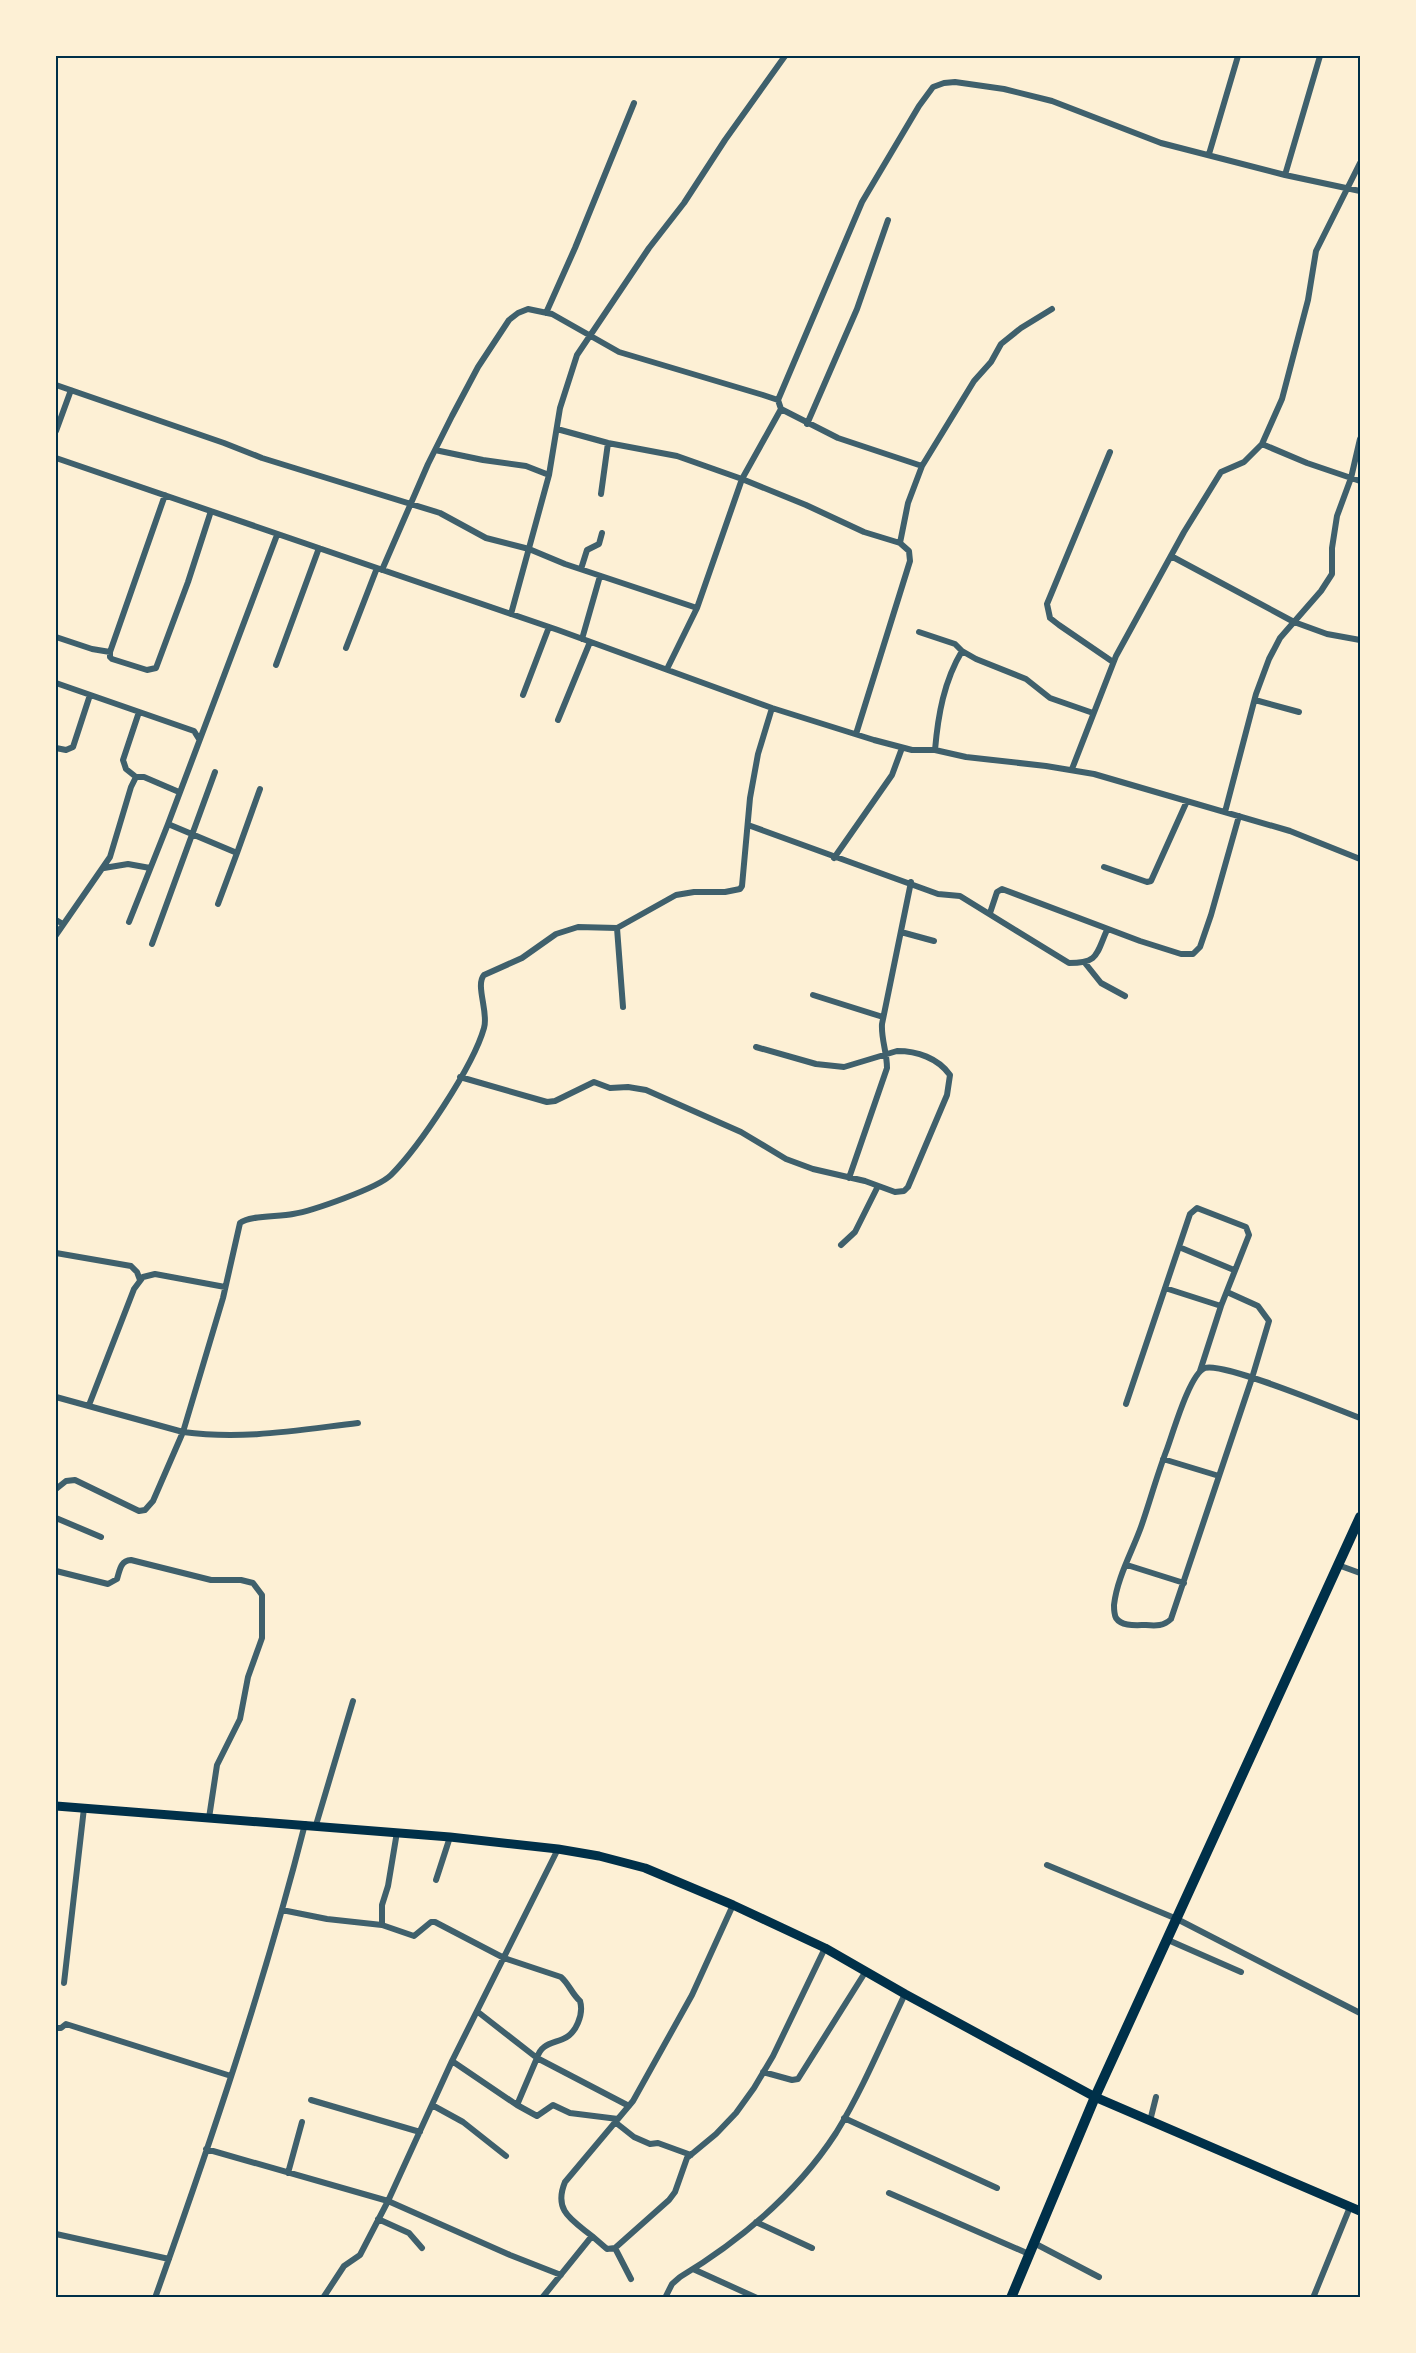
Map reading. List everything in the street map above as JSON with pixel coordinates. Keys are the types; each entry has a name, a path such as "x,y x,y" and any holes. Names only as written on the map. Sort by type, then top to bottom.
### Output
{"main road":[{"path":"1011,2298 1095,2097 1360,1517"},
{"path":"56,1806 450,1837 558,1849 599,1856 645,1868 733,1905 825,1948 1095,2097 1360,2211"}],"street":[{"path":"511,614 549,475 560,408 577,355 785,56"},
{"path":"1209,154 1238,56"},
{"path":"1285,175 1320,56"},
{"path":"922,466 838,438 807,424 781,410 778,400 862,202 903,130 933,87 955,82 1004,89 1052,101 1161,142 1285,175 1360,191"},
{"path":"546,313 634,103"},
{"path":"1072,769 1113,662 1221,472 1244,462 1262,444 1281,399 1308,300 1316,251 1360,163"},
{"path":"807,424 849,328 888,220"},
{"path":"346,648 379,569 435,450 478,367 509,321 518,313 528,309 546,313 591,334 619,352 778,400"},
{"path":"900,543 908,503 922,466 948,421 1002,344 1021,328 1052,309"},
{"path":"56,385 262,458 410,504 455,520 475,534 529,549 600,576 697,608"},
{"path":"56,431 70,390"},
{"path":"667,669 697,608 742,479 781,410"},
{"path":"557,429 677,456 807,505 864,532 900,543 909,551 910,561 856,734"},
{"path":"1225,812 1255,700 1269,659 1280,638 1332,574 1332,548 1337,516 1351,478 1360,439"},
{"path":"601,494 608,442"},
{"path":"1262,444 1307,463 1360,481"},
{"path":"435,450 526,466 549,475"},
{"path":"1110,452 1047,604 1050,618 1059,626 1113,662"},
{"path":"56,458 549,627 771,708 902,748 934,750 966,757 1072,769 1122,781 1290,831 1360,859"},
{"path":"165,495 110,652 112,659 147,670 156,668 211,511"},
{"path":"581,569 587,550 599,544 602,532"},
{"path":"129,922 277,535"},
{"path":"276,665 319,548"},
{"path":"1172,556 1294,622 1327,634 1360,639"},
{"path":"582,639 600,576"},
{"path":"523,695 549,627"},
{"path":"919,632 955,644 976,659 1026,679 1050,698 1093,713"},
{"path":"56,637 92,650 110,652"},
{"path":"558,720 590,642"},
{"path":"934,750 938,717 946,686 954,663 962,651"},
{"path":"56,683 194,731 199,739"},
{"path":"56,747 66,750 73,747 90,695"},
{"path":"1255,700 1299,712"},
{"path":"56,1489 66,1481 75,1480 139,1510 146,1510 153,1501 183,1432 225,1287 240,1223 244,1219 295,1214 389,1178 410,1153 470,1061 486,1019 480,983 483,975 522,958 555,934 578,927 617,928 675,896 694,892 725,892 740,889 750,798 758,754 771,708"},
{"path":"140,712 123,760 126,769 136,777 144,777 179,792"},
{"path":"834,858 892,775 902,748"},
{"path":"153,944 215,772"},
{"path":"56,935 110,857 136,777"},
{"path":"219,904 260,789"},
{"path":"1104,867 1147,882 1151,881 1187,801"},
{"path":"990,913 997,892 1002,889 1107,930 1181,954 1193,954 1200,947 1239,816"},
{"path":"168,824 237,853"},
{"path":"748,825 834,858 911,882 938,894 960,896 1069,963 1085,963 1095,956 1107,930"},
{"path":"104,868 128,864 150,868"},
{"path":"849,1178 887,1068 887,1054 882,1036 883,1017 911,882"},
{"path":"56,920 63,924"},
{"path":"617,928 623,1007"},
{"path":"901,932 934,941"},
{"path":"1085,963 1101,983 1125,996"},
{"path":"813,995 883,1017"},
{"path":"460,1077 547,1102 555,1101 594,1082 610,1088 628,1087 646,1090 741,1132 786,1159 813,1169 901,1192 908,1187 947,1095 950,1075 943,1067 918,1053 897,1051 844,1067 816,1064 756,1047"},
{"path":"841,1245 855,1232 878,1186"},
{"path":"1126,1404 1190,1214 1197,1208 1246,1227 1248,1237 1221,1306 1200,1371 1192,1384 1163,1459 1114,1606 1116,1617 1122,1623 1145,1626 1166,1623 1171,1619 1220,1476 1269,1321 1258,1306 1227,1292"},
{"path":"1179,1247 1234,1270"},
{"path":"56,1253 131,1266 141,1280"},
{"path":"89,1405 134,1289 141,1280 147,1275 155,1274 225,1287"},
{"path":"1165,1288 1221,1306"},
{"path":"1200,1371 1215,1367 1252,1378 1360,1418"},
{"path":"56,1397 183,1432 215,1436 244,1436 358,1423"},
{"path":"1163,1459 1220,1476"},
{"path":"56,1518 101,1537"},
{"path":"56,1572 108,1584 117,1579 123,1563 131,1560 211,1580 241,1580 258,1587 262,1595 262,1638 248,1677 240,1719 218,1765 209,1818"},
{"path":"1127,1565 1184,1583"},
{"path":"1338,1565 1360,1573"},
{"path":"316,1825 353,1701"},
{"path":"64,1983 84,1808"},
{"path":"155,2298 231,2076 282,1910 304,1824"},
{"path":"382,1925 382,1905 398,1832"},
{"path":"436,1880 450,1837"},
{"path":"322,2298 344,2266 360,2255 388,2201 452,2061 558,1849"},
{"path":"1047,1865 1177,1919 1360,2013"},
{"path":"733,1905 692,1995 658,2058 628,2106 567,2179 561,2195 564,2211 607,2249 615,2248 669,2200 675,2192 684,2163 736,2113 763,2072 825,1948"},
{"path":"282,1910 327,1919 382,1925 414,1936 430,1922 435,1922 504,1958 561,1977 580,2001 581,2015 571,2034 544,2047 539,2052 517,2105"},
{"path":"1168,1940 1241,1972"},
{"path":"763,2072 792,2080 798,2079 866,1971"},
{"path":"665,2298 672,2284 770,2211 820,2156 844,2118 905,1994"},
{"path":"478,2012 537,2058 628,2106"},
{"path":"56,2028 61,2028 66,2024 231,2076"},
{"path":"452,2061 538,2117 553,2105 570,2112 617,2120 634,2137 650,2144 658,2143 691,2155"},
{"path":"1150,2121 1156,2097"},
{"path":"311,2100 420,2132"},
{"path":"432,2104 463,2122 506,2156"},
{"path":"844,2118 998,2188"},
{"path":"288,2173 302,2122"},
{"path":"206,2150 388,2201 561,2275"},
{"path":"889,2193 1029,2254"},
{"path":"1313,2298 1350,2207"},
{"path":"378,2219 409,2233 422,2248"},
{"path":"756,2222 812,2248"},
{"path":"56,2234 168,2259"},
{"path":"542,2298 592,2236"},
{"path":"1034,2243 1099,2277"},
{"path":"615,2248 631,2279"},
{"path":"693,2269 757,2298"}]}
